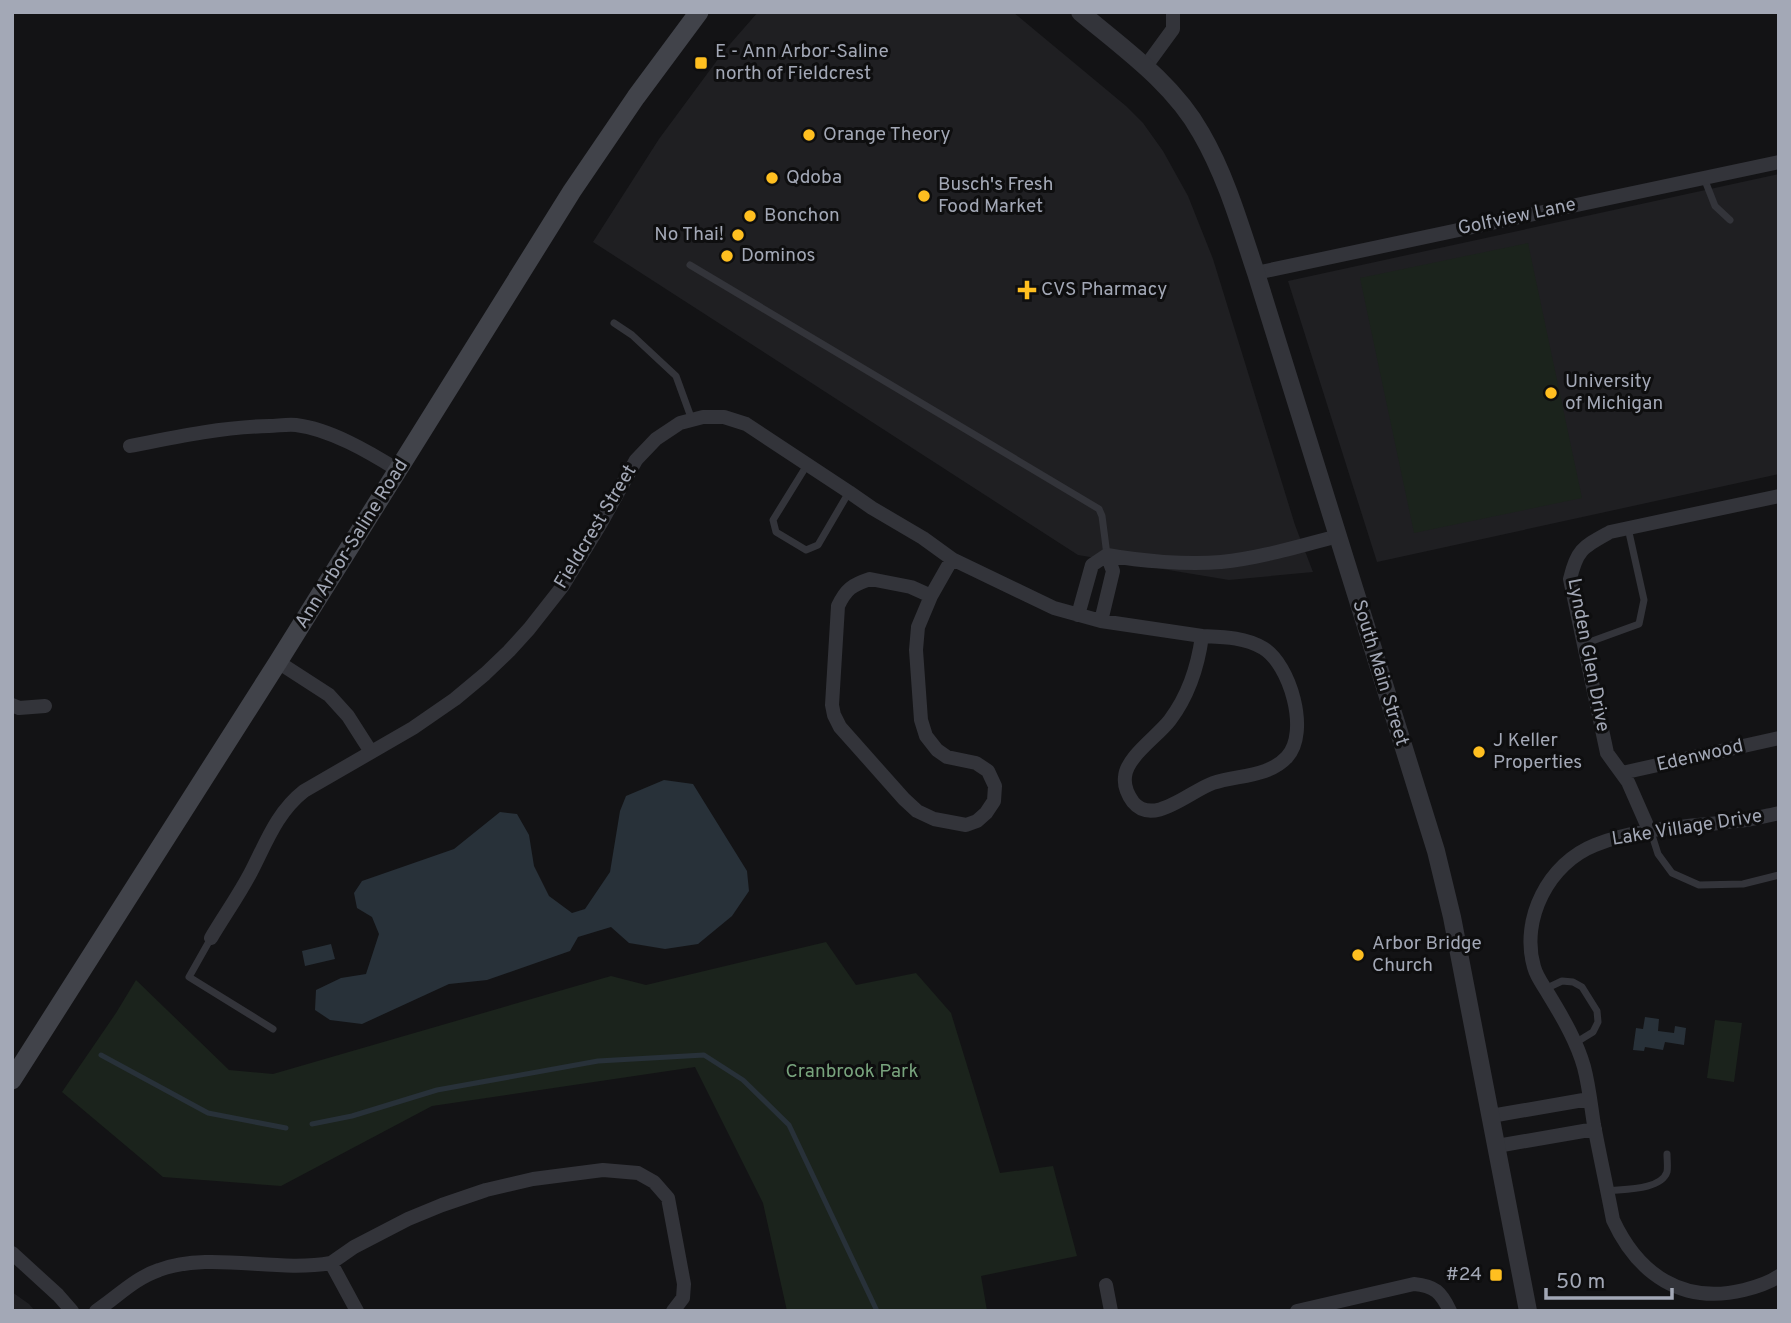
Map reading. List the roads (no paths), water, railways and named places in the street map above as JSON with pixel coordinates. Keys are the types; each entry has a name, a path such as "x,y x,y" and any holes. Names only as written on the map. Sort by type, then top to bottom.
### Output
{"main road":[{"name":"Ann Arbor-Saline Road","path":"12,1080 278,663 572,191 636,97 699,12"}],"street":[{"name":"South Main Street","path":"1080,12 1146,66 1173,94 1201,131 1226,184 1436,851 1452,917 1528,1311"},
{"path":"1146,66 1173,29 1174,12"},
{"name":"Golfview Lane","path":"1256,273 1779,162"},
{"name":"Fieldcrest Street","path":"211,938 250,874 273,827 292,800 413,728 455,699 509,651 562,587 636,460 656,439 680,423 703,417 724,417 746,424 952,559 1054,608 1079,615"},
{"path":"130,446 248,426 296,425 351,444 398,470"},
{"name":"Lynden Glen Drive","path":"1650,832 1628,782 1607,753 1570,579 1575,558 1589,544 1610,532 1779,496"},
{"path":"1202,636 1199,655 1182,700 1170,720 1135,755 1125,775 1130,797 1143,810 1157,811 1203,786 1272,768 1287,757 1297,733 1290,684 1276,659 1265,649 1249,641 1101,621 1079,615 1092,565 1107,555 1147,560 1220,562 1284,551 1338,536"},
{"path":"1101,621 1113,571 1107,555"},
{"path":"931,596 911,587 870,579 855,584 843,594 838,606 832,705 840,727 917,811 934,819 966,825 977,821 986,813 994,801 995,786 988,771 976,763 947,757 926,737 921,720 916,650 918,627 931,596 952,559"},
{"path":"278,663 329,695 348,716 371,752"},
{"path":"12,705 19,708 46,706"},
{"name":"Edenwood","path":"1622,774 1779,738"},
{"name":"Lake Village Drive","path":"1779,813 1612,839 1581,850 1568,860 1549,882 1535,907 1531,944 1534,966 1575,1043 1584,1069 1613,1220 1634,1256 1649,1271 1668,1283 1708,1294 1750,1289 1779,1276"},
{"path":"1491,1115 1590,1099"},
{"path":"1497,1146 1595,1129"},
{"path":"96,1311 135,1282 158,1270 196,1263 297,1267 331,1263 354,1247 442,1205 486,1190 533,1179 603,1170 638,1173 654,1182 668,1198 684,1284 683,1298 673,1311"},
{"path":"12,1253 58,1294 72,1311"},
{"path":"331,1263 357,1311"},
{"path":"1297,1311 1414,1283 1430,1286 1443,1297 1450,1311"},
{"path":"1106,1285 1111,1311"}],"lane":[{"path":"1704,178 1715,206 1730,220"},
{"path":"690,265 1099,509 1107,555"},
{"path":"614,323 632,335 676,376 692,420"},
{"path":"807,464 773,520 776,532 806,550 818,545 849,492"},
{"path":"1584,644 1639,624 1644,600 1628,528"},
{"path":"1650,832 1658,854 1672,873 1699,885 1743,884 1779,875"},
{"path":"211,938 189,977 273,1029"},
{"path":"1545,989 1562,981 1573,982 1583,987 1597,1011 1598,1022 1593,1032 1575,1043"},
{"path":"1608,1191 1651,1186 1662,1180 1668,1170 1667,1154"}],"waterway":[{"path":"101,1055 208,1113 286,1128"},
{"path":"312,1124 352,1116 437,1090 598,1061 704,1055 743,1080 789,1125 877,1311"}],"place":[{"name":"E - Ann Arbor-Saline north of Fieldcrest","path":"701,63"},
{"name":"Orange Theory","path":"809,135"},
{"name":"Qdoba","path":"772,178"},
{"name":"Busch's Fresh Food Market","path":"924,196"},
{"name":"Bonchon","path":"750,216"},
{"name":"No Thai!","path":"738,235"},
{"name":"Dominos","path":"727,256"},
{"name":"CVS Pharmacy","path":"1027,290"},
{"name":"University of Michigan","path":"1551,393"},
{"name":"J Keller Properties","path":"1479,752"},
{"name":"Arbor Bridge Church","path":"1358,955"},
{"name":"#24","path":"1496,1275"}],"park label":[{"name":"Cranbrook Park","path":"852,1072"}]}
